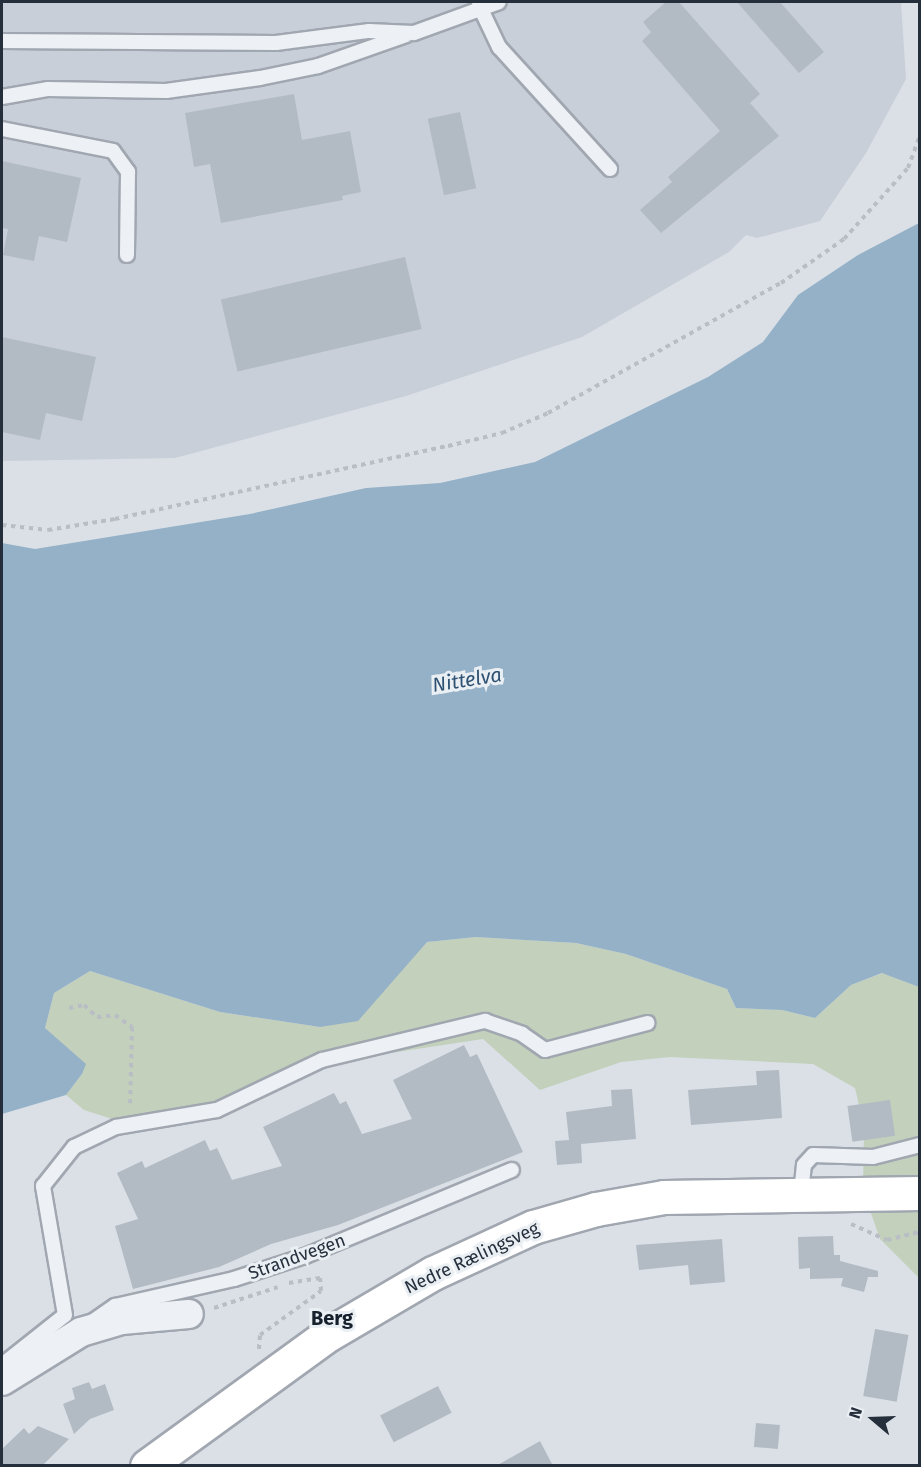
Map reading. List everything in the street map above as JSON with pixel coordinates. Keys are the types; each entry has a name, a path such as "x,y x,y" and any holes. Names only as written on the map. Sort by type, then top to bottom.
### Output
{"main road":[{"name":"Nedre Rælingsveg","path":"147,1466 329,1334 503,1239 564,1217 630,1202 801,1192 920,1193"}],"street":[{"name":"Strandvegen","path":"2,1381 81,1332 122,1320 189,1314"}],"lane":[{"path":"2,97 48,89 166,91 260,78 318,66 414,33 479,5 499,2"},
{"path":"479,5 499,47 610,169"},
{"path":"2,41 276,43 369,31 414,33"},
{"path":"2,129 113,151 128,172 128,255"},
{"path":"2,1365 65,1314 43,1186 74,1147 131,1125 217,1110 322,1060 485,1021 522,1034 545,1050 647,1023"},
{"path":"801,1192 804,1165 813,1155 873,1156 920,1145"},
{"name":"Strandvegen","path":"81,1332 101,1311 234,1279 306,1256 512,1170"}],"path":[{"path":"2,525 48,530 115,519 502,433 548,413 781,283 844,239 908,168 920,135"},
{"path":"69,1008 84,1005 97,1017 115,1015 132,1027 134,1072 129,1090 131,1125"},
{"path":"189,1314 320,1278 321,1291 310,1304 261,1335 259,1353"}],"shaded area":[{"path":"2,2 901,2 906,79 866,153 820,221 757,238 746,235 729,252 582,337 406,396 175,458 2,461"}],"green space":[{"path":"476,937 576,943 626,954 727,989 736,1008 782,1010 815,1018 851,985 883,973 919,987 919,1278 880,1239 863,1190 864,1127 855,1088 813,1064 670,1057 621,1062 540,1090 483,1039 377,1055 294,1075 190,1109 122,1122 84,1110 66,1095 82,1074 45,1028 54,993 90,971 220,1012 320,1027 402,967 427,942"}],"water":[{"name":"Nittelva","path":"919,223 919,987 882,973 851,985 815,1018 782,1010 736,1008 727,989 626,954 576,943 476,937 427,942 358,1021 320,1027 220,1012 90,971 54,993 45,1028 86,1064 82,1074 66,1095 2,1114 2,543 35,549 250,514 366,488 440,483 535,462 708,377 763,342 798,295 858,255"}],"building":[{"path":"666,2 679,2 760,94 750,103 779,136 661,233 640,210 672,182 668,177 720,131 642,41 651,32 643,22"},
{"path":"737,2 780,2 824,52 799,73"},
{"path":"294,94 302,140 350,131 361,192 342,196 343,200 221,223 210,164 194,167 185,113"},
{"path":"460,112 476,188 444,195 428,119"},
{"path":"2,161 81,178 67,242 39,236 34,261 3,255 8,229 2,228"},
{"path":"405,257 422,329 237,372 221,300"},
{"path":"2,337 96,357 82,421 46,413 40,440 2,432"},
{"path":"464,1045 470,1057 477,1054 523,1152 338,1225 271,1244 219,1267 133,1289 115,1226 138,1219 117,1173 142,1161 145,1168 205,1140 210,1151 217,1148 232,1180 282,1166 263,1127 334,1093 340,1104 346,1101 362,1134 412,1119 393,1080"},
{"path":"779,1070 782,1118 691,1125 688,1090 757,1085 756,1071"},
{"path":"632,1089 636,1139 581,1144 582,1163 557,1165 555,1141 569,1140 566,1112 612,1106 611,1090"},
{"path":"890,1100 895,1136 852,1142 847,1106"},
{"path":"833,1236 834,1255 840,1255 840,1261 878,1271 878,1277 868,1277 864,1292 841,1286 843,1278 810,1279 810,1268 799,1269 798,1237"},
{"path":"722,1239 725,1282 690,1285 688,1265 639,1270 636,1245"},
{"path":"875,1329 908,1335 897,1402 863,1396"},
{"path":"89,1382 92,1389 105,1384 114,1410 90,1419 74,1434 63,1404 75,1399 72,1388"},
{"path":"438,1386 452,1413 394,1442 380,1416"},
{"path":"756,1423 780,1425 778,1449 754,1447"},
{"path":"38,1426 69,1439 42,1466 2,1466 2,1449 24,1428 29,1434"},
{"path":"540,1441 553,1466 496,1466"}],"district":[{"name":"Berg","path":"332,1318"}]}
